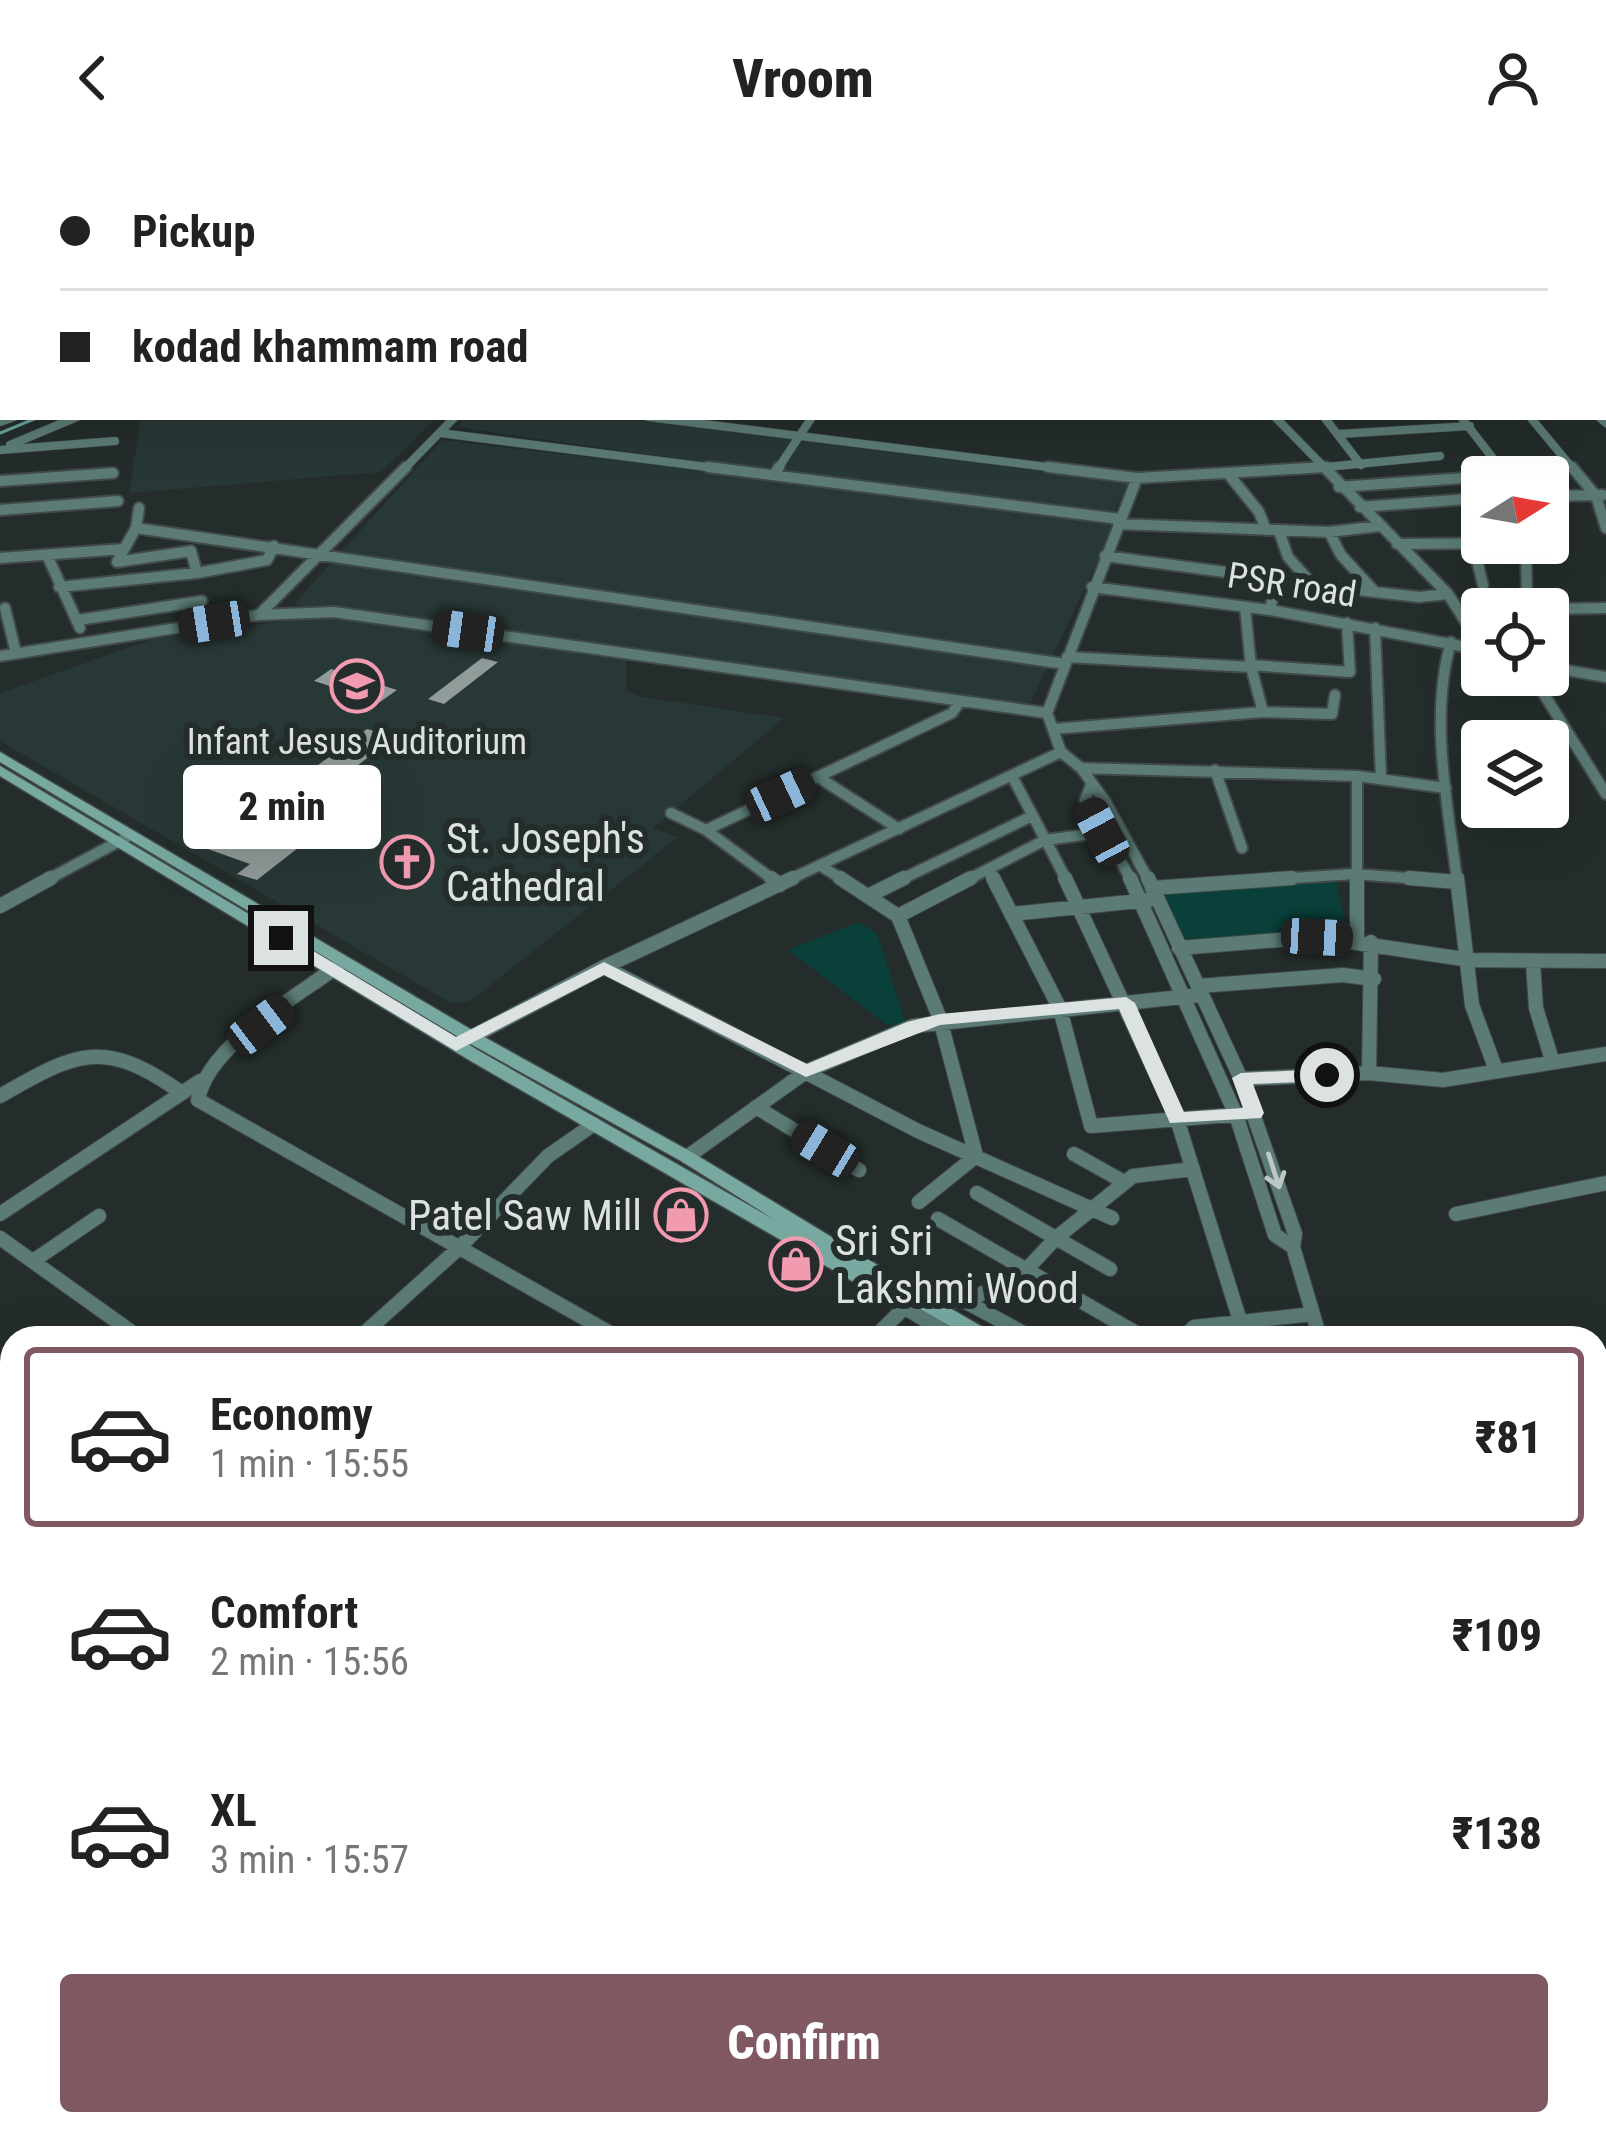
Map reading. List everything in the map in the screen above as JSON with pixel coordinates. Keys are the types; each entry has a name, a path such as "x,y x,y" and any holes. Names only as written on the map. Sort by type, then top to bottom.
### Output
{"main road":[{"path":"0,756 126,838"},
{"path":"0,770 341,964 594,1124 885,1291 965,1326"},
{"path":"463,1041 687,1157 893,1284 907,1299"}],"street":[{"path":"0,449 70,420"},
{"path":"259,615 452,420"},
{"path":"694,420 1137,478 1230,476 1440,456"},
{"path":"774,475 810,420"},
{"path":"1278,420 1448,594 1461,614"},
{"path":"1327,420 1361,465"},
{"path":"1429,420 1436,428"},
{"path":"1464,420 1492,456"},
{"path":"1533,420 1601,495 1606,528"},
{"path":"1339,434 1470,426"},
{"path":"440,433 1119,522 1329,532 1380,526"},
{"path":"0,449 116,441"},
{"path":"0,481 113,473"},
{"path":"1230,476 1313,585 1420,597 1448,594"},
{"path":"1137,478 1047,713 1061,752 1082,769 1091,785 1085,800 1110,831 1179,948 1275,1235 1292,1247"},
{"path":"1339,487 1461,479"},
{"path":"1569,496 1601,495"},
{"path":"1360,507 1461,500"},
{"path":"0,510 118,501"},
{"path":"139,508 136,528 117,562 191,551 197,573"},
{"path":"136,528 1066,660 1350,672 1347,623"},
{"path":"1329,532 1341,555 1375,592"},
{"path":"1397,544 1461,544"},
{"path":"59,587 197,573 267,560 274,546"},
{"path":"0,558 124,549"},
{"path":"47,555 78,620 83,640 79,643"},
{"path":"1105,556 1270,578 1276,582 1270,610"},
{"path":"1478,564 1483,585"},
{"name":"PSR road","path":"1092,587 1270,610 1461,644"},
{"path":"78,620 202,601"},
{"path":"1245,607 1251,666 1263,712"},
{"path":"4,608 16,653"},
{"path":"1569,609 1606,608"},
{"path":"0,656 259,615 334,611 1047,713"},
{"path":"1375,628 1381,778"},
{"path":"1417,635 1461,631"},
{"path":"1451,642 1441,676 1446,788 1478,1031 1496,1070"},
{"path":"1569,671 1606,677"},
{"path":"1052,729 1263,712 1332,714 1336,712 1335,695"},
{"path":"1545,696 1606,794"},
{"path":"706,830 952,713 959,703"},
{"path":"463,1041 604,968 1061,752"},
{"path":"1082,769 1357,776 1446,788"},
{"path":"1215,770 1242,848"},
{"path":"1012,776 1080,907 1177,1119 1241,1324"},
{"path":"1357,776 1354,874 1374,979 1370,1073"},
{"path":"818,777 899,829"},
{"path":"671,813 706,830 780,885"},
{"path":"868,896 1032,816"},
{"path":"898,916 1045,840 1110,831"},
{"path":"0,907 126,838"},
{"path":"821,866 898,916 940,1019 976,1156"},
{"path":"990,872 1060,1009 1091,1126 1255,1113"},
{"path":"1011,914 1354,874 1457,882"},
{"path":"1151,896 1255,1113 1294,1234 1292,1247 1316,1326"},
{"path":"1179,948 1317,937 1470,960 1606,962"},
{"path":"1533,962 1536,1008 1552,1060"},
{"path":"341,964 218,1057 196,1093 206,1106 599,1326"},
{"path":"604,968 918,1131 1112,1219"},
{"path":"687,1157 806,1071 940,1019 1126,1003 1343,974 1374,979"},
{"path":"0,1096 74,1056 103,1051 137,1061 182,1093"},
{"path":"1241,1078 1370,1073 1443,1080 1606,1054"},
{"path":"0,1214 200,1081"},
{"path":"756,1107 859,1171"},
{"path":"372,1326 459,1248 548,1156 594,1124"},
{"path":"1074,1154 1124,1182"},
{"path":"919,1202 976,1156"},
{"path":"966,1302 1026,1270 1056,1238 1124,1182 1153,1171 1193,1169"},
{"path":"1456,1214 1606,1183"},
{"path":"977,1193 1110,1268"},
{"path":"33,1261 99,1216"},
{"path":"938,1219 1123,1326"},
{"path":"0,1238 123,1326"},
{"path":"907,1299 966,1302 1011,1326"},
{"path":"884,1326 907,1299"},
{"path":"907,1299 940,1326"},
{"path":"1210,1326 1313,1314"}],"shaded area":[{"path":"141,420 434,420 381,472 129,493"},
{"path":"463,420 643,420 1130,480 1111,518 1117,519 1029,706 294,604 442,440 1061,513 456,427"},
{"path":"321,616 626,660 626,690 642,697 784,718 653,828 678,837 469,1002 451,1003 0,741 0,693 153,639"}],"green space":[{"path":"1336,881 1347,929 1185,939 1164,894"},
{"path":"859,922 877,934 907,1027 886,1024 788,950"}],"building":[{"path":"482,658 498,662 444,704 428,699"},
{"name":"Infant Jesus Auditorium","path":"331,669 397,690 380,702 314,681"},
{"path":"367,729 394,737 289,819 321,830 257,880 237,874 250,864 205,848"}],"waterway":[{"path":"0,433 32,420"}],"place":[{"name":"Infant Jesus Auditorium","path":"357,686"},
{"name":"St. Joseph's Cathedral","path":"407,862"},
{"name":"Patel Saw Mill","path":"681,1215"},
{"name":"Sri Sri Lakshmi Wood","path":"796,1264"}],"route":[{"path":"281,938 456,1045 604,968 806,1071 940,1019 1126,1003 1177,1119 1255,1113 1241,1078 1327,1075"}]}
